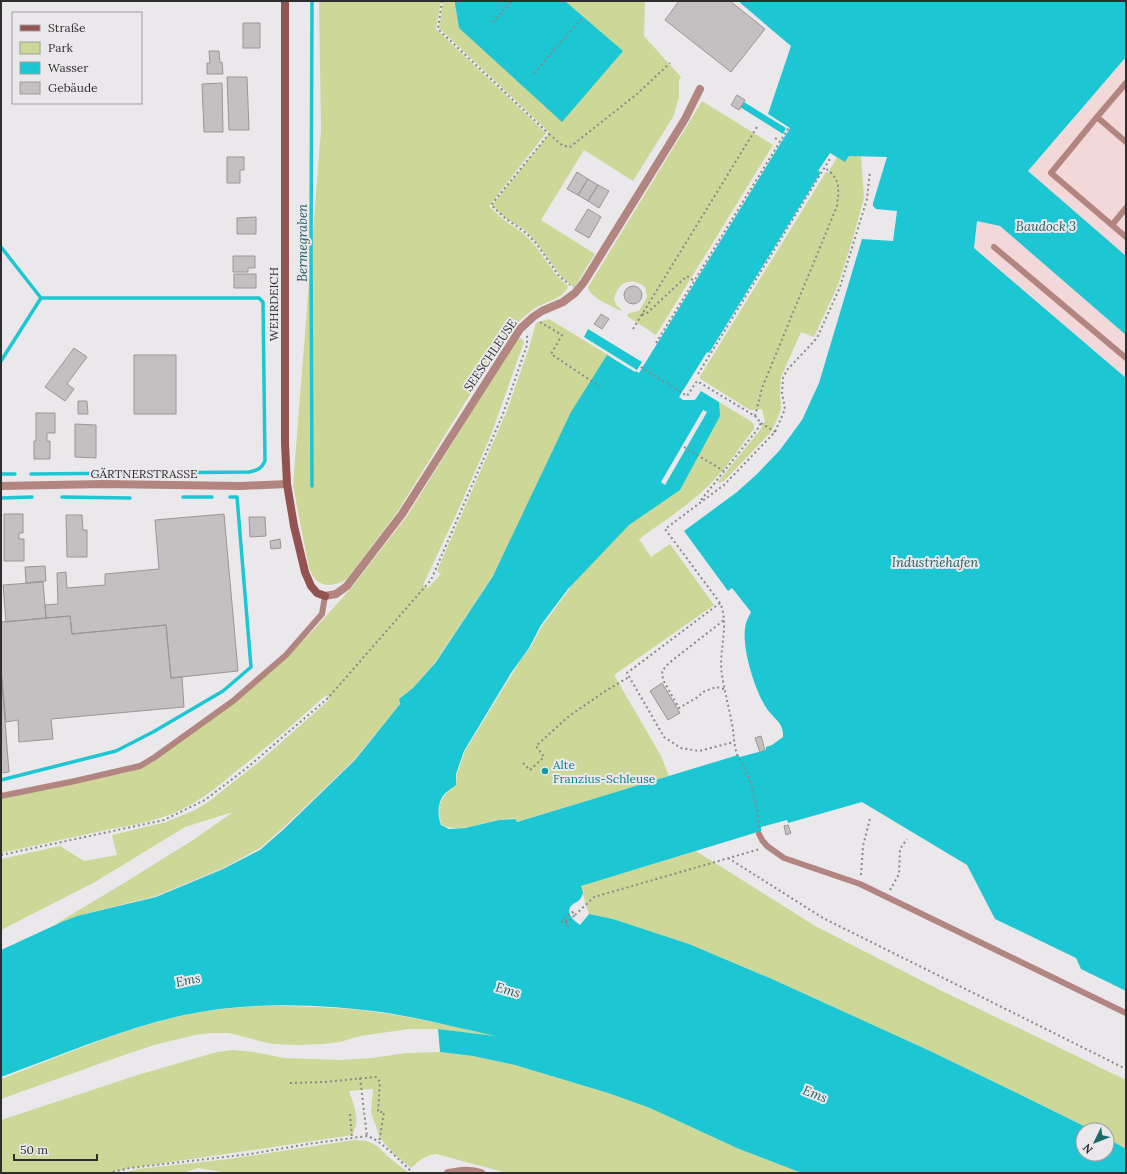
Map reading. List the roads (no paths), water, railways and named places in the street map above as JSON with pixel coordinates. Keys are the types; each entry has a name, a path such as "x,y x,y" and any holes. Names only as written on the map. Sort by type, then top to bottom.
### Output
{"street":[{"name":"WEHRDEICH","path":"285,1 285,427 287,484 294,526 305,572 310,586 317,593 326,596"},
{"name":"SEESCHLEUSE","path":"326,596 336,594 347,586 402,514 520,329 530,319 542,311 563,302 584,282 676,133 700,89"},
{"name":"GÄRTNERSTRASSE","path":"1,486 103,484 241,486 287,484"},
{"path":"448,1173 465,1170 481,1173"}],"lane":[{"path":"1126,83 1051,173 1126,237"},
{"path":"1097,117 1126,142"},
{"path":"1112,225 1126,208"},
{"path":"994,247 1126,358"},
{"path":"1,796 140,766 155,757 233,701 286,655 322,614 326,596"},
{"path":"759,834 767,846 784,858 860,884 1126,1013"}],"water":[{"path":"455,1 565,1 623,51 562,122 459,28"},
{"path":"738,1 1126,1 1126,57 1028,171 1126,256 1126,335 1000,226 977,221 974,248 1126,378 1126,991 1081,969 1076,958 995,919 967,865 862,802 788,823 787,820 761,827 761,831 581,886 583,893 581,898 570,907 570,916 580,925 589,914 613,919 689,944 772,979 928,1050 1076,1122 1075,1162 1115,1162 1115,1143 1126,1149 1126,1173 802,1173 739,1149 650,1108 608,1093 515,1065 473,1056 440,1052 438,1029 495,1036 401,1015 363,1010 286,1005 234,1008 184,1015 114,1035 1,1077 1,950 77,916 156,897 223,869 260,850 284,829 355,760 400,704 399,699 413,688 436,662 493,576 571,412 607,355 639,373 790,128 768,114 791,46","holes":["830,153 845,162 849,156 887,157 873,206 876,209 897,211 893,241 862,239 819,383 802,420 780,450 757,474 737,492 684,531 728,591 732,588 751,612 746,623 745,632 745,643 750,668 762,701 782,728 783,737 772,745 766,747 766,750 740,757 738,755 517,822 515,819 499,820 465,828 449,829 441,825 439,816 440,802 444,794 456,785 456,774 464,751 511,673 529,648 541,625 568,589 629,525 680,490 720,416 719,402 701,391 695,400 683,400 679,397 707,352 709,353 821,172 818,171"]},
{"path":"744,102 786,128 783,134 740,107"},
{"path":"588,329 642,362 637,370 584,337"}],"waterway":[{"name":"Bermegraben","path":"312,1 312,486"},
{"path":"1,247 41,298 259,298 263,302 265,461 259,469 249,472 31,474"},
{"path":"1,361 41,298"},
{"path":"1,474 15,474"},
{"path":"1,498 32,497"},
{"path":"62,497 130,498"},
{"path":"183,497 212,497"},
{"path":"1,780 116,751 153,732 223,691 251,667 237,497 230,497"}],"place":[{"name":"Alte Franzius-Schleuse","path":"545,771"}],"water label":[{"name":"Baudock 3","path":"1046,226"},
{"name":"Industriehafen","path":"935,562"},
{"name":"Ems","path":"188,980"},
{"name":"Ems","path":"508,990"},
{"name":"Ems","path":"815,1094"}]}
